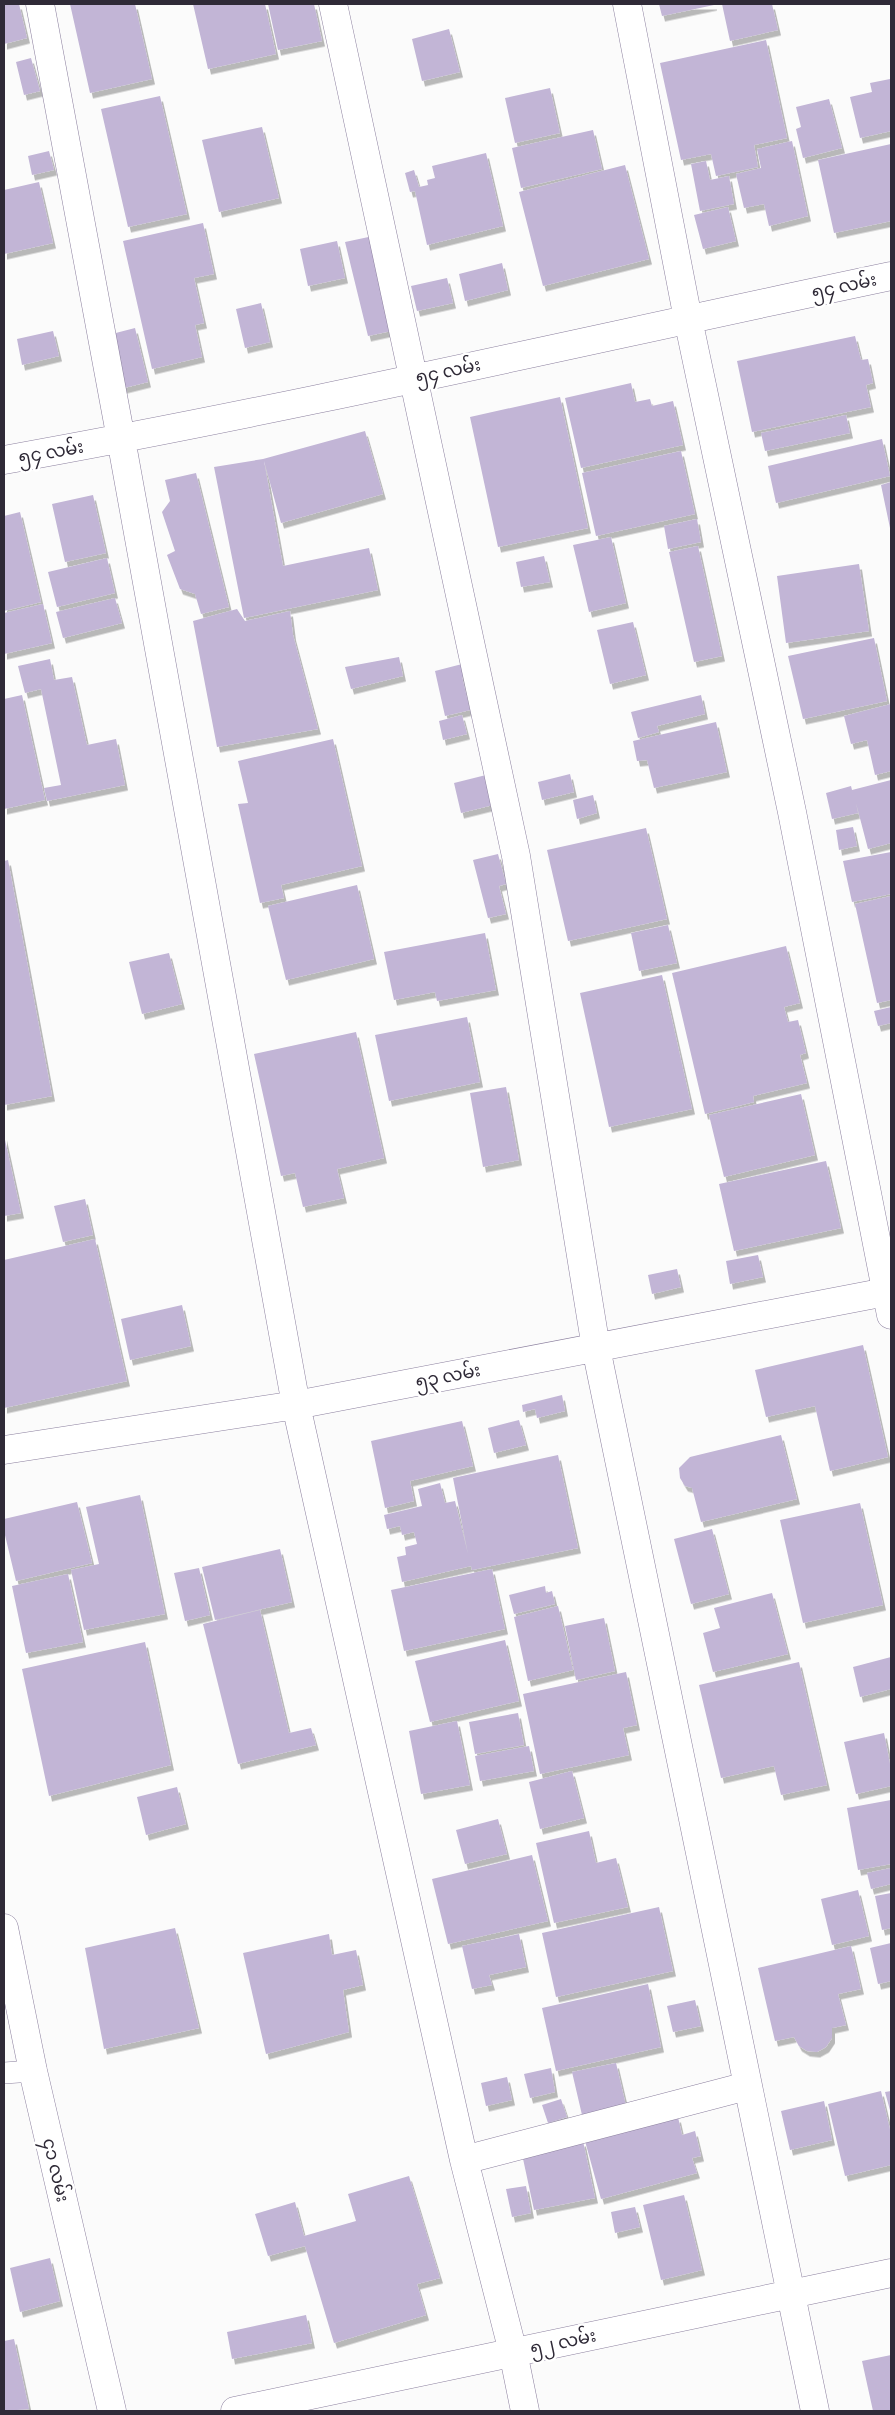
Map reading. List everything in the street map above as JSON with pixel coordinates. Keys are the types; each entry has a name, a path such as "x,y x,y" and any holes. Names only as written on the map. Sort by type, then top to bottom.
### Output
{"street":[{"path":"40,4 122,439 296,1406 464,2160 513,2352 525,2411"},
{"path":"333,4 516,856 596,1348 815,2411"},
{"path":"627,4 688,319 792,812 890,1299"},
{"name":"၅၄ လမ်း","path":"4,460 122,439 413,379 891,276"},
{"name":"၅၃ လမ်း","path":"4,1450 296,1406 596,1348 890,1299"},
{"name":"၄၁ လမ်း","path":"4,1928 34,2071 112,2411"},
{"path":"464,2160 747,2086"},
{"name":"၅၂ လမ်း","path":"235,2411 891,2273"}],"lane":[{"path":"4,2073 34,2071"}],"building":[{"path":"4,4 19,4 27,38 4,44"},
{"path":"70,4 135,4 152,79 90,93"},
{"path":"193,4 265,4 276,54 208,69"},
{"path":"268,4 314,4 322,41 278,50"},
{"path":"659,4 714,4 714,5 662,16"},
{"path":"722,4 772,4 778,30 730,41"},
{"path":"449,29 460,72 422,81 412,39"},
{"path":"766,40 787,138 754,145 758,167 716,176 711,154 681,160 660,63"},
{"path":"31,58 40,91 24,95 16,62"},
{"path":"890,79 891,131 860,138 850,97 872,92 870,83"},
{"path":"550,88 560,133 515,143 505,98"},
{"path":"160,96 187,214 128,227 101,109"},
{"path":"829,99 842,148 803,158 796,129 801,127 796,107"},
{"path":"262,127 279,198 219,212 202,140"},
{"path":"593,130 602,169 521,188 512,148"},
{"path":"792,141 808,216 769,226 764,204 744,208 736,174 761,168 757,149"},
{"path":"891,144 891,221 834,233 818,160"},
{"path":"49,151 54,170 32,175 28,156"},
{"path":"486,153 503,226 427,245 415,191 410,192 405,173 414,170 419,187 428,185 427,180 435,178 432,166"},
{"path":"706,161 710,180 729,176 734,204 700,211 691,164"},
{"path":"625,165 649,259 543,286 519,192"},
{"path":"39,182 53,243 4,254 4,190"},
{"path":"728,207 736,241 703,249 694,215"},
{"path":"203,223 214,274 194,278 204,323 195,325 202,357 152,369 123,241"},
{"path":"378,235 400,329 368,336 345,242"},
{"path":"337,241 345,278 308,286 300,249"},
{"path":"502,263 508,290 465,301 459,274"},
{"path":"447,278 453,303 417,311 411,286"},
{"path":"261,303 270,342 245,348 236,309"},
{"path":"135,328 148,382 120,389 108,335"},
{"path":"53,331 59,356 22,365 17,339"},
{"path":"855,336 861,360 868,359 873,383 866,385 871,407 752,432 737,361"},
{"path":"631,383 635,402 650,399 652,406 673,401 683,445 581,468 565,398"},
{"path":"560,397 588,528 498,547 470,417"},
{"path":"846,415 850,433 765,451 761,433"},
{"path":"365,431 383,494 281,523 264,461 283,566 369,548 378,590 244,618 214,467 263,459"},
{"path":"882,439 890,476 776,503 768,466"},
{"path":"681,451 695,514 596,536 582,473"},
{"path":"196,473 229,607 201,614 195,594 180,589 167,555 175,551 162,512 170,501 165,480"},
{"path":"891,482 891,528 890,528 881,485"},
{"path":"93,495 106,553 65,562 52,504"},
{"path":"20,512 41,602 4,611 4,516"},
{"path":"697,519 701,542 668,549 664,526"},
{"path":"611,537 626,603 589,612 573,545"},
{"path":"698,546 722,656 694,662 669,552"},
{"path":"544,556 550,582 521,587 516,562"},
{"path":"107,558 115,593 57,607 48,572"},
{"path":"859,564 869,631 786,643 777,576"},
{"path":"115,598 122,623 63,638 56,612"},
{"path":"43,604 52,643 4,654 4,613"},
{"path":"237,609 245,621 290,611 293,635 318,729 217,747 193,621"},
{"path":"633,622 646,675 610,684 597,630"},
{"path":"874,638 887,701 803,719 788,656"},
{"path":"399,657 403,676 351,689 345,667"},
{"path":"50,659 54,680 72,677 87,745 116,739 125,785 47,801 44,788 61,785 41,689 25,693 18,666"},
{"path":"466,663 469,675 462,677 470,710 445,716 435,671"},
{"path":"22,695 45,800 4,809 4,699"},
{"path":"701,695 705,714 657,726 659,732 638,738 631,712"},
{"path":"891,704 891,771 875,775 867,740 851,744 844,716"},
{"path":"462,715 467,734 443,740 439,721"},
{"path":"716,722 727,772 654,788 647,760 637,761 633,741"},
{"path":"333,739 362,866 281,885 284,898 260,903 238,804 248,803 238,761"},
{"path":"490,774 497,804 461,813 454,783"},
{"path":"570,774 574,792 542,800 538,782"},
{"path":"891,780 891,843 868,849 856,803 858,813 832,819 826,793 851,786 852,790"},
{"path":"593,795 597,813 577,819 573,800"},
{"path":"853,827 857,846 839,850 836,830"},
{"path":"646,828 667,919 568,941 547,850"},
{"path":"891,852 891,894 852,902 843,861"},
{"path":"498,854 506,884 499,886 506,914 488,918 473,860"},
{"path":"8,860 52,1096 4,1105 4,861"},
{"path":"357,885 374,959 286,980 268,906"},
{"path":"891,896 891,1000 877,1003 855,904"},
{"path":"668,925 677,963 639,971 631,933"},
{"path":"485,933 496,990 437,1001 435,992 394,1000 384,952"},
{"path":"786,946 800,1003 784,1007 788,1022 798,1020 806,1053 800,1055 807,1083 753,1096 754,1102 705,1114 672,973"},
{"path":"169,953 182,1004 142,1014 129,962"},
{"path":"662,975 692,1109 609,1127 580,993"},
{"path":"891,1007 891,1023 878,1026 874,1011"},
{"path":"467,1017 480,1082 389,1101 375,1035"},
{"path":"356,1032 384,1158 337,1169 344,1198 303,1207 295,1173 281,1176 254,1054"},
{"path":"506,1087 519,1160 483,1167 470,1093"},
{"path":"801,1094 815,1155 724,1177 709,1115"},
{"path":"4,1135 21,1213 4,1216"},
{"path":"826,1161 841,1228 734,1251 719,1184"},
{"path":"85,1199 93,1235 63,1242 54,1206"},
{"path":"95,1239 127,1381 4,1408 4,1260"},
{"path":"758,1255 763,1277 730,1284 726,1261"},
{"path":"677,1269 681,1287 652,1294 648,1275"},
{"path":"182,1305 191,1346 130,1360 121,1319"},
{"path":"863,1345 888,1457 830,1471 815,1406 766,1417 755,1370"},
{"path":"562,1395 565,1411 537,1418 535,1409 523,1412 522,1405"},
{"path":"519,1420 526,1445 494,1453 488,1428"},
{"path":"462,1421 473,1466 410,1481 414,1501 385,1508 371,1441"},
{"path":"781,1435 797,1499 701,1522 692,1488 685,1486 680,1478 679,1468 690,1457"},
{"path":"558,1455 578,1548 472,1570 471,1566 402,1582 397,1557 406,1555 405,1547 417,1544 414,1532 402,1535 400,1526 387,1529 384,1515 422,1506 418,1489 440,1483 445,1503 455,1501 468,1554 453,1478"},
{"path":"140,1495 165,1614 84,1630 71,1570 99,1564 86,1507"},
{"path":"77,1502 92,1563 16,1581 4,1531 4,1519"},
{"path":"860,1503 883,1605 803,1623 780,1520"},
{"path":"712,1529 729,1594 691,1604 674,1539"},
{"path":"280,1549 292,1602 215,1620 202,1567"},
{"path":"199,1568 210,1615 185,1621 174,1573"},
{"path":"492,1569 505,1629 404,1651 391,1590"},
{"path":"68,1574 83,1642 26,1653 12,1586"},
{"path":"545,1586 546,1593 552,1591 555,1604 514,1614 509,1595"},
{"path":"772,1593 788,1654 713,1672 703,1633 720,1628 714,1608"},
{"path":"558,1606 573,1670 528,1681 514,1617"},
{"path":"260,1610 289,1733 311,1728 316,1745 238,1764 203,1624"},
{"path":"604,1618 615,1671 576,1680 565,1626"},
{"path":"505,1640 519,1701 430,1722 415,1661"},
{"path":"145,1642 171,1765 49,1796 22,1669"},
{"path":"891,1657 891,1689 860,1697 853,1667"},
{"path":"799,1662 827,1785 781,1795 774,1766 721,1778 699,1685"},
{"path":"626,1672 637,1725 623,1728 629,1755 540,1774 523,1694"},
{"path":"518,1713 524,1745 475,1754 469,1722"},
{"path":"457,1721 470,1785 421,1794 409,1731"},
{"path":"884,1733 891,1769 891,1786 856,1794 844,1742"},
{"path":"529,1746 534,1771 480,1781 475,1756"},
{"path":"572,1771 584,1818 540,1829 529,1782"},
{"path":"177,1787 186,1824 146,1835 137,1797"},
{"path":"891,1800 891,1864 858,1870 847,1808"},
{"path":"498,1819 507,1854 465,1864 456,1830"},
{"path":"589,1831 596,1863 616,1858 628,1907 554,1923 536,1843"},
{"path":"532,1855 548,1921 448,1944 432,1879"},
{"path":"891,1868 891,1884 871,1889 867,1873"},
{"path":"858,1890 869,1936 832,1945 821,1899"},
{"path":"891,1893 891,1928 882,1930 875,1896"},
{"path":"659,1907 673,1971 556,1997 542,1933"},
{"path":"175,1928 199,2028 104,2049 85,1948"},
{"path":"329,1934 332,1955 356,1950 363,1985 343,1990 349,2032 266,2054 243,1953"},
{"path":"519,1934 526,1967 489,1975 492,1985 472,1989 462,1946"},
{"path":"891,1943 891,1981 878,1984 870,1948"},
{"path":"851,1946 861,1989 838,1994 846,2025 832,2028 832,2038 826,2047 817,2052 807,2051 799,2046 794,2037 775,2041 758,1968"},
{"path":"648,1984 661,2047 556,2071 542,2008"},
{"path":"695,2000 701,2026 673,2032 667,2006"},
{"path":"616,2063 626,2106 582,2115 572,2072"},
{"path":"551,2068 555,2092 530,2098 524,2074"},
{"path":"507,2077 512,2100 486,2106 481,2083"},
{"path":"881,2091 891,2134 891,2165 845,2176 828,2104"},
{"path":"891,2091 891,2114 885,2092"},
{"path":"561,2099 567,2117 548,2123 542,2105"},
{"path":"824,2101 832,2140 790,2150 781,2111"},
{"path":"678,2117 682,2135 695,2131 701,2156 692,2158 697,2173 601,2199 585,2141"},
{"path":"583,2141 595,2198 534,2210 522,2154"},
{"path":"409,2176 440,2278 417,2284 426,2315 334,2343 305,2246 268,2256 255,2214 295,2202 304,2236 356,2221 348,2194"},
{"path":"526,2186 531,2213 512,2217 506,2189"},
{"path":"684,2195 702,2270 661,2280 643,2205"},
{"path":"635,2207 640,2227 615,2233 611,2212"},
{"path":"50,2258 60,2301 20,2312 10,2268"},
{"path":"306,2315 312,2343 232,2359 227,2332"},
{"path":"14,2339 29,2409 4,2411 4,2341"},
{"path":"891,2355 891,2411 873,2411 862,2361"}]}
